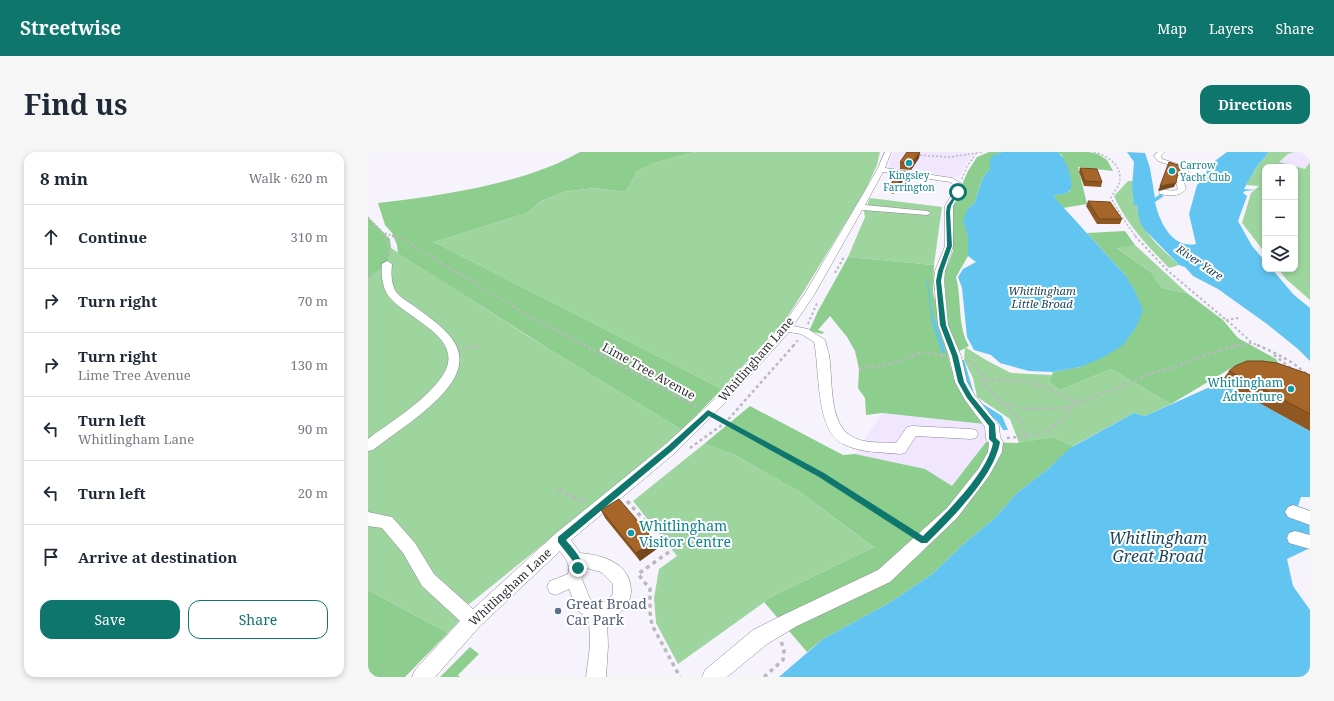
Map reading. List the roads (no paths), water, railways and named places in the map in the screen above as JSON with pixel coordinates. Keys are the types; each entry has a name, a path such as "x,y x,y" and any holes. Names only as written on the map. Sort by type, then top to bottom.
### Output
{"street":[{"name":"Whitlingham Lane","path":"422,677 473,621 560,539 671,448 708,413 761,357 786,328 809,295 881,170 888,152"},
{"path":"1162,152 1158,156 1160,160 1184,167 1185,169 1180,182 1182,189 1181,191 1177,193 1162,192"},
{"path":"712,677 760,637 884,576 952,513 984,472 995,452 996,442 993,439 992,426 970,397 961,382 955,356 943,325 939,281 940,271 949,246 949,206 958,192 958,184 952,180 881,170"},
{"path":"859,208 927,213"},
{"path":"368,446 420,406 442,386 455,365 454,350 441,332 392,294 386,281 387,264"},
{"path":"786,328 804,331 819,340 823,353 829,411 836,431 844,440 862,445 900,449 912,431 971,434"},
{"path":"1293,512 1310,518"},
{"path":"368,519 386,522 409,548 428,580 473,621"},
{"path":"560,539 576,560 578,568 574,579 584,605 598,615"},
{"path":"576,560 597,562 610,567 622,581 622,597 614,606 598,615"},
{"path":"556,586 574,579"},
{"path":"596,677 599,646 598,615"}],"water":[{"name":"Whitlingham Little Broad","path":"1002,152 1058,152 1060,154 1066,164 1072,181 1070,190 1067,193 1055,195 1054,197 1125,275 1135,291 1143,310 1137,326 1123,345 1102,358 1080,367 1053,372 1029,371 1000,363 991,355 974,350 967,337 962,288 958,277 963,269 976,262 968,256 968,237 963,221 968,208 974,204 983,177 990,169 990,159 992,156"},
{"name":"River Yare","path":"1127,152 1145,153 1150,168 1155,198 1160,194 1164,196 1155,202 1163,225 1168,232 1180,242 1196,244 1189,214 1197,185 1212,163 1227,152 1269,152 1255,169 1244,189 1255,190 1245,191 1243,193 1247,196 1238,221 1252,246 1262,258 1262,272 1275,272 1293,294 1310,308 1310,361 1298,349 1267,324 1218,289 1193,276 1185,267 1179,265 1144,229 1139,220 1137,205 1132,204 1134,203 1132,187 1134,162"},
{"path":"926,278 932,312 946,353 942,353 932,322"},
{"path":"962,360 964,360 974,394 983,404 1002,416 1008,430 1003,430 998,422 975,401 967,384"},
{"name":"Whitlingham Great Broad","path":"1221,382 1310,431 1310,497 1301,497 1298,506 1309,510 1310,548 1287,559 1293,586 1310,610 1310,677 779,677 823,639 889,603 931,575 967,541 995,518 1017,493 1048,469 1070,448 1134,413 1145,416"}],"place":[{"name":"Kingsley Farrington","path":"909,163"},
{"name":"Carrow Yacht Club","path":"1172,171"},
{"name":"Whitlingham Adventure","path":"1291,389"},
{"name":"Whitlingham Visitor Centre","path":"631,533"},
{"name":"Great Broad Car Park","path":"558,611"}]}
